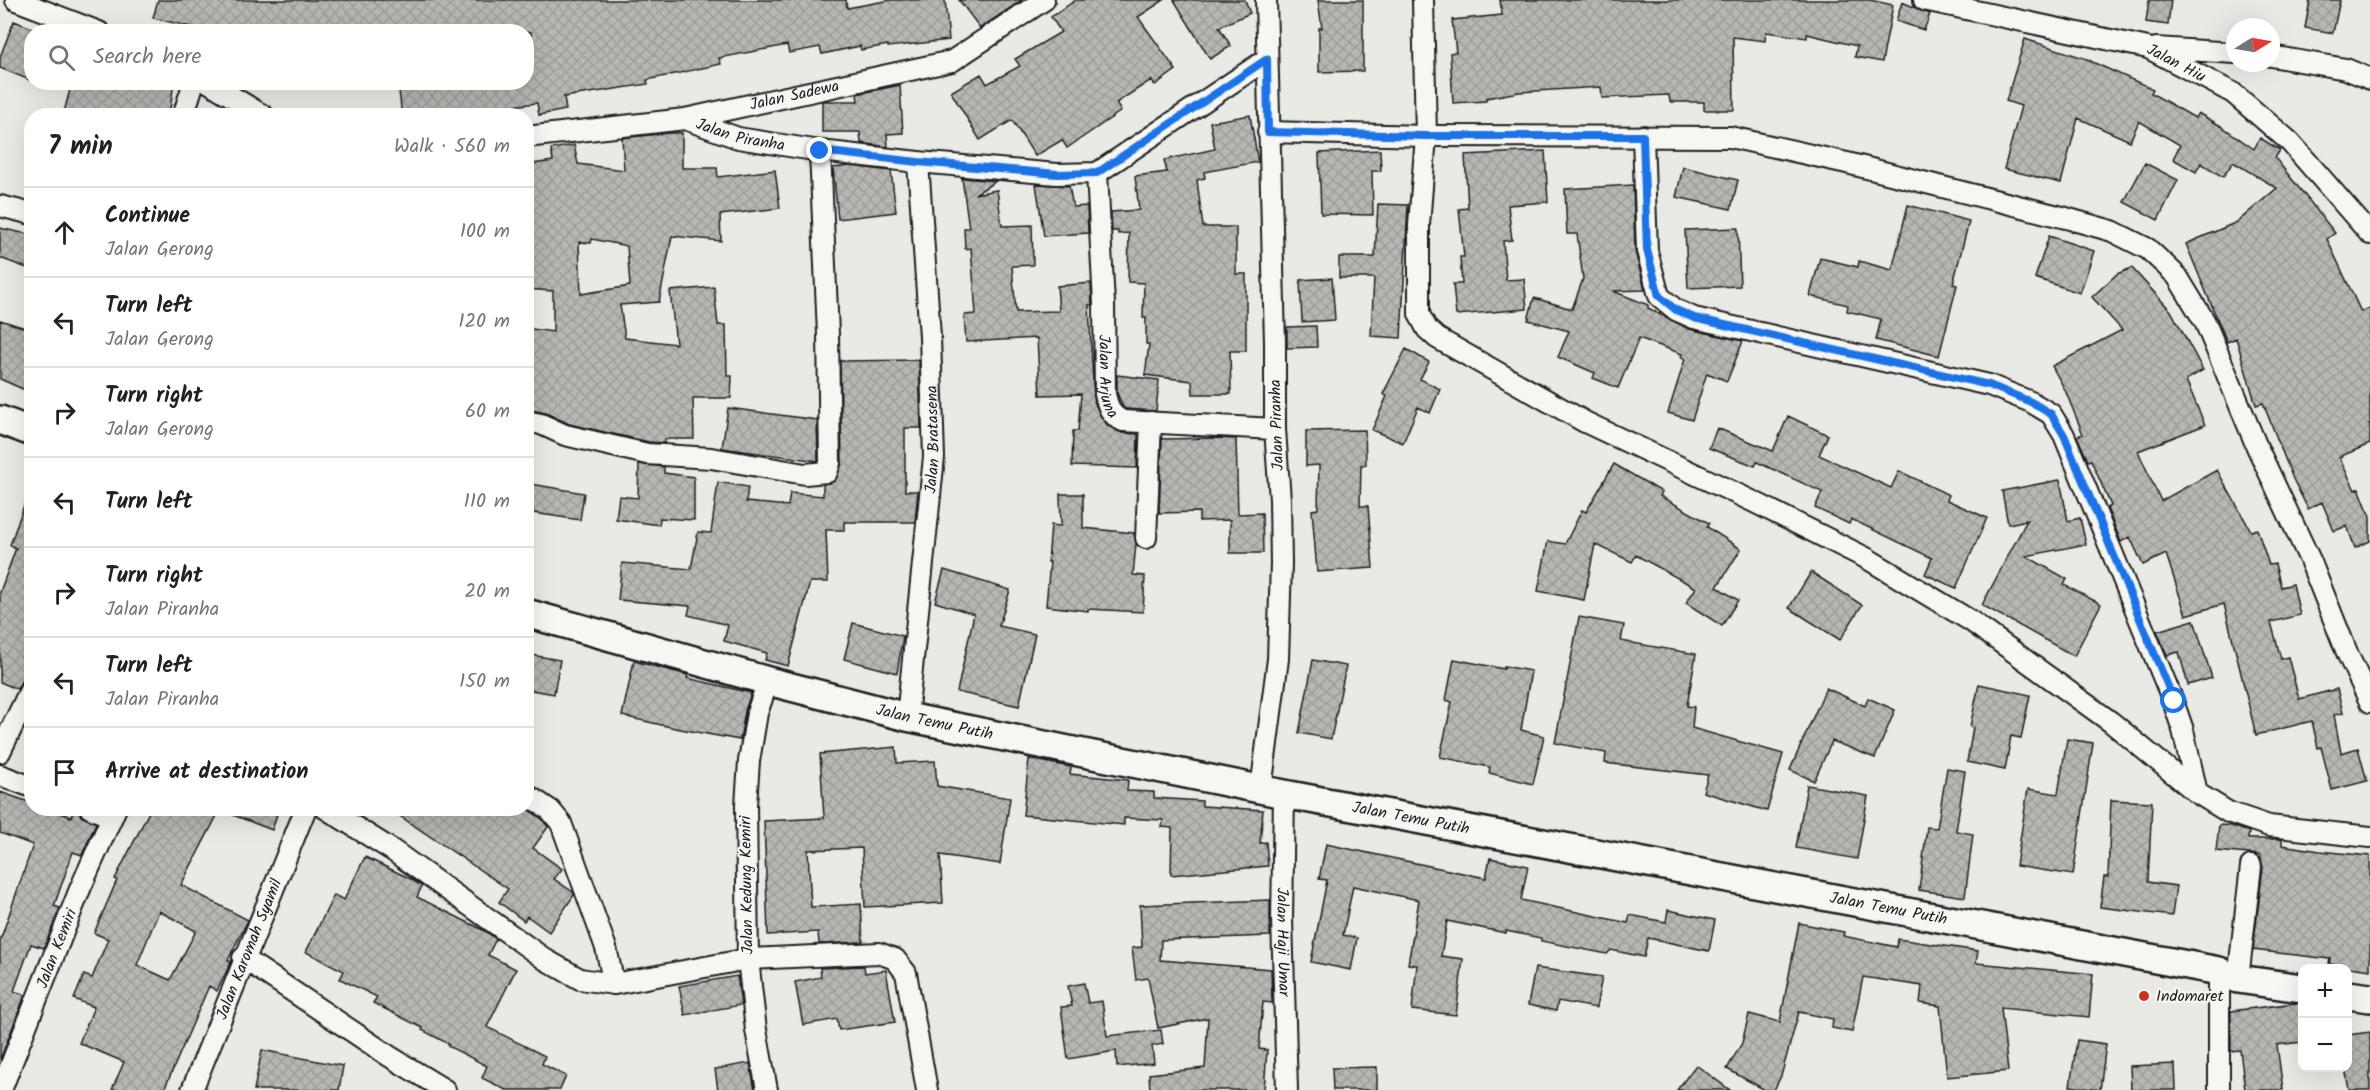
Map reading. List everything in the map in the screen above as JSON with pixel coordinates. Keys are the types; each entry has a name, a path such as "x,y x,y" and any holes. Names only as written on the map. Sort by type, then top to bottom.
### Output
{"street":[{"path":"16,0 78,24"},
{"name":"Jalan Sadewa","path":"534,136 685,119 952,61 1044,0"},
{"name":"Jalan Piranha","path":"1266,0 1275,342 1275,429 1280,500 1281,584 1273,792"},
{"path":"1423,0 1426,136 1419,225 1419,314 1427,329 1437,338 1584,422 1754,502 1868,559 1971,621 2111,722 2197,793 2228,812 2269,826 2370,837"},
{"name":"Jalan Hiu","path":"1924,0 2148,48 2234,93 2290,142 2370,234"},
{"path":"2148,48 2226,52"},
{"path":"2280,58 2346,69 2370,79"},
{"path":"1097,173 1267,59"},
{"path":"186,108 191,90"},
{"path":"221,90 251,108"},
{"name":"Jalan Piranha","path":"685,119 738,138 820,151 1057,174 1097,173"},
{"path":"1268,132 1426,136 1730,136 2067,218 2112,231 2148,249 2177,276 2205,322 2370,702"},
{"path":"1643,136 1647,250 1659,296 1676,310 1694,318 1989,385 2031,402 2051,414 2064,435 2084,481 2174,701 2197,793"},
{"path":"534,423 565,435 647,454 711,458 805,474 827,472 830,463 830,387 820,151"},
{"name":"Jalan Bratasena","path":"907,717 934,457 930,337 918,162"},
{"name":"Jalan Arjuna","path":"1097,173 1106,401 1114,417 1123,421 1275,429"},
{"path":"0,206 24,212"},
{"path":"0,420 24,429"},
{"path":"1146,538 1151,423"},
{"name":"Jalan Temu Putih","path":"534,615 768,681 907,717 1273,792 2298,987"},
{"name":"Jalan Kedung Kemiri","path":"767,1090 756,1030 748,958 746,805 748,761 757,713 768,681"},
{"path":"0,752 24,702"},
{"path":"0,775 24,784"},
{"name":"Jalan Haji Umar","path":"1273,792 1282,919 1287,1090"},
{"path":"534,799 550,810 561,824 606,948 614,984"},
{"name":"Jalan Kemiri","path":"1,1090 80,889 113,816"},
{"name":"Jalan Karomah Syamil","path":"192,1090 243,958 303,816"},
{"path":"338,816 392,849 546,960 580,979 614,984 748,958 879,954 895,959 906,973 927,1090"},
{"path":"2219,1090 2229,975 2251,866"},
{"path":"243,958 389,1056 445,1090"},
{"path":"2352,996 2370,998"}],"building":[{"path":"158,0 846,0 847,8 891,0 945,0 949,40 888,47 888,45 861,50 860,46 822,54 820,47 789,53 787,45 719,58 721,64 647,80 648,84 564,97 566,110 539,115 537,103 503,108 401,108 399,90 534,90 534,24 179,24 153,18"},
{"path":"959,0 1022,0 980,28"},
{"path":"1076,0 1164,0 1138,17 1176,70 1155,85 1151,80 1116,103 1121,111 1067,148 1062,140 1035,156 1012,120 980,140 951,92 981,74 987,84 1020,66 1015,59 1061,32 1051,17"},
{"path":"1174,0 1245,0 1250,13 1219,27 1231,46 1210,59"},
{"path":"1318,0 1363,0 1363,71 1319,72 1319,28 1322,28"},
{"path":"1500,0 1870,0 1893,5 1882,62 1855,57 1857,46 1807,34 1807,38 1766,32 1765,41 1733,37 1734,110 1704,110 1704,102 1670,102 1669,95 1602,98 1601,87 1519,92 1486,98 1486,101 1453,103 1450,53 1456,52 1452,20 1502,15"},
{"path":"2149,0 2171,0 2168,25 2146,22"},
{"path":"2310,0 2340,0 2333,33 2305,28"},
{"path":"1902,2 1930,14 1924,30 1896,21"},
{"path":"14,21 24,25 24,78 0,68 0,57"},
{"path":"2025,39 2090,60 2153,89 2151,93 2195,118 2198,113 2254,149 2260,138 2280,150 2275,158 2335,233 2327,239 2361,312 2370,308 2370,444 2339,457 2355,490 2359,488 2370,516 2370,541 2355,548 2347,526 2334,531 2322,502 2308,509 2293,479 2263,403 2256,405 2236,338 2227,342 2186,244 2237,222 2277,188 2233,162 2223,177 2201,163 2196,172 2173,159 2180,145 2139,121 2130,141 2078,118 2061,183 2004,169 2021,106 2006,101"},
{"path":"900,85 903,133 887,134 888,147 861,143 860,132 822,132 822,101 858,101 857,94"},
{"path":"70,90 173,90 170,108 65,108"},
{"path":"1250,115 1258,162 1204,172 1205,178 1197,180 1203,227 1236,227 1236,274 1246,274 1246,351 1230,351 1231,394 1193,394 1192,381 1145,375 1149,344 1146,344 1146,318 1143,318 1144,283 1128,282 1129,233 1118,234 1118,231 1112,231 1111,212 1139,210 1135,176 1167,172 1164,160 1215,149 1210,122"},
{"path":"682,133 682,168 717,168 718,177 775,170 780,208 720,215 721,241 672,236 659,302 620,305 625,338 676,344 670,291 714,287 718,325 726,325 727,376 732,376 731,398 693,398 694,439 665,439 665,443 649,442 569,424 546,413 534,411 534,329 553,332 553,291 534,290 534,164 553,161 551,149 574,145 578,164 624,170 622,138","holes":["592,239 627,246 630,286 581,294 579,242 591,243"]},
{"path":"1380,150 1381,171 1372,171 1373,215 1321,214 1319,153"},
{"path":"1545,151 1548,202 1508,205 1512,240 1503,241 1506,280 1524,279 1527,309 1456,315 1453,284 1462,284 1460,257 1464,257 1459,209 1468,208 1465,155"},
{"path":"2145,163 2178,180 2158,220 2124,202"},
{"path":"850,166 891,171 896,212 838,219 833,168"},
{"path":"1683,167 1738,180 1731,209 1676,197"},
{"path":"962,178 996,181 975,194 997,190 1002,226 1032,225 1033,265 1012,266 1016,312 1059,311 1057,286 1091,283 1092,305 1089,305 1094,401 1108,426 1122,433 1138,434 1137,468 1072,466 1073,431 1078,431 1081,394 1040,395 1037,338 966,342 964,315 976,314 971,248 965,249 964,228 969,228"},
{"path":"1036,184 1069,186 1073,207 1087,206 1088,233 1044,236"},
{"path":"1633,185 1635,251 1645,290 1613,291 1648,305 1648,308 1689,329 1743,341 1727,381 1707,373 1692,420 1668,413 1685,359 1681,357 1682,354 1639,338 1618,388 1593,378 1595,373 1558,357 1569,331 1528,320 1534,298 1572,309 1583,279 1577,234 1567,234 1565,189"},
{"path":"1378,204 1408,205 1401,338 1371,336 1374,278 1339,278 1339,257 1375,257"},
{"path":"1908,205 1969,221 1953,284 1957,285 1939,356 1876,340 1881,319 1847,311 1848,305 1810,296 1820,258 1858,267 1859,261 1892,270"},
{"path":"0,228 24,233 24,267 0,258"},
{"path":"1738,228 1740,286 1688,288 1685,230"},
{"path":"2049,236 2094,251 2080,293 2035,278"},
{"path":"2132,268 2171,311 2203,370 2186,380 2205,425 2138,451 2154,486 2161,501 2217,470 2251,531 2257,529 2269,565 2275,564 2281,587 2293,584 2300,615 2271,622 2281,659 2288,657 2299,699 2337,689 2343,713 2334,715 2341,753 2358,748 2367,781 2332,790 2312,721 2256,735 2224,604 2186,615 2166,554 2143,565 2130,537 2121,542 2107,508 2111,506 2091,460 2088,461 2077,436 2083,434 2065,390 2052,366 2122,330 2092,297 2117,274"},
{"path":"1332,278 1335,320 1302,322 1300,280"},
{"path":"0,320 24,328 24,390 0,379"},
{"path":"1316,326 1317,347 1287,348 1287,327"},
{"path":"1406,349 1429,362 1420,379 1440,389 1430,413 1418,407 1403,443 1372,430 1387,396 1383,394"},
{"path":"919,360 921,428 905,428 905,491 918,491 915,522 844,522 844,530 826,530 828,582 810,582 788,666 765,660 767,653 724,641 728,625 688,615 690,606 618,600 622,563 691,569 698,532 711,533 718,482 748,487 746,502 788,506 790,493 823,496 823,484 835,481 842,463 840,361"},
{"path":"1117,375 1159,380 1156,411 1123,407 1117,393"},
{"path":"728,408 817,420 818,461 722,448"},
{"path":"1788,416 1828,435 1819,455 1891,488 1899,471 1949,495 1947,500 1987,518 1956,588 1925,574 1932,558 1851,519 1849,524 1815,508 1822,492 1757,462 1755,466 1709,448 1717,428 1773,451"},
{"path":"1365,430 1366,465 1361,465 1360,506 1368,506 1373,568 1317,572 1312,510 1318,509 1319,465 1306,466 1306,431"},
{"path":"1162,439 1236,439 1238,514 1262,513 1263,553 1230,553 1230,520 1199,521 1199,512 1159,513"},
{"path":"639,464 664,467 664,473 694,477 694,520 660,518 659,525 616,519 619,496 638,498"},
{"path":"1614,464 1662,492 1660,496 1709,523 1707,527 1741,549 1717,587 1738,600 1722,626 1686,603 1696,588 1636,555 1632,562 1595,544 1584,600 1538,591 1548,541 1565,544 1582,510 1586,512"},
{"path":"2060,480 2068,521 2080,518 2086,544 2026,556 2067,579 2064,585 2101,604 2074,656 1982,605 2027,520 2008,524 2002,491"},
{"path":"534,485 584,493 580,520 534,513"},
{"path":"1060,494 1083,494 1083,528 1134,533 1136,544 1133,575 1145,576 1143,612 1088,609 1088,611 1046,606 1051,525 1061,526"},
{"path":"24,505 24,653 22,658 24,659 24,678 17,689 0,682 0,592 16,548 10,545"},
{"path":"944,570 1010,590 999,626 1035,634 1019,706 957,692 974,614 935,602"},
{"path":"1811,572 1862,605 1840,640 1789,608"},
{"path":"1579,617 1624,625 1621,641 1696,654 1687,706 1694,707 1692,728 1783,754 1767,811 1703,792 1708,775 1605,763 1606,753 1555,743"},
{"path":"2194,620 2212,678 2188,685 2179,652 2167,655 2157,631"},
{"path":"853,623 903,636 897,673 844,659"},
{"path":"534,655 560,660 554,694 534,690"},
{"path":"1454,659 1504,669 1504,666 1531,671 1521,730 1544,736 1533,784 1489,773 1490,767 1440,757 1452,702 1446,700"},
{"path":"1313,660 1346,666 1331,739 1299,733"},
{"path":"634,661 688,675 687,678 751,693 740,740 622,716"},
{"path":"1979,684 2030,695 2021,738 2011,736 2005,770 1967,762 1973,728 1970,727"},
{"path":"1826,688 1865,706 1868,698 1895,710 1875,758 1832,741 1814,781 1790,770"},
{"path":"2067,739 2093,743 2073,875 2016,866 2028,789 2058,794"},
{"path":"896,747 897,763 935,761 937,786 1010,798 1000,864 940,855 943,903 865,907 862,848 808,850 811,907 861,904 863,942 819,944 818,932 768,935 764,821 824,818 820,754"},
{"path":"1029,759 1071,767 1070,774 1128,780 1127,791 1154,792 1154,798 1202,801 1202,806 1263,810 1260,843 1266,842 1268,866 1171,875 1172,828 1162,827 1163,820 1124,818 1124,825 1023,815"},
{"path":"1947,768 1965,771 1956,831 1973,834 1965,897 1919,890 1927,827 1937,828"},
{"path":"1807,785 1868,796 1857,859 1796,848"},
{"path":"0,792 24,800 24,816 81,816 96,823 82,855 73,852 54,906 60,908 44,948 31,944 14,991 25,995 0,1060 0,941 33,845 0,833"},
{"path":"2111,800 2152,802 2148,882 2176,886 2172,916 2100,907 2104,877 2108,877"},
{"path":"534,814 548,827 533,848 562,869 554,879 574,895 549,932 527,916 524,921 499,902 508,889 400,816 534,816"},
{"path":"147,816 217,816 181,885 248,920 228,960 231,962 217,991 209,986 164,1090 112,1090 124,1062 79,1043 94,1007 74,999 84,975 92,978 108,939 94,933 117,880 115,879","holes":["159,911 196,931 170,980 137,965"]},
{"path":"236,816 276,816 272,830"},
{"path":"2219,825 2232,826 2249,832 2248,839 2282,839 2282,845 2370,856 2370,970 2352,967 2352,964 2329,964 2330,959 2253,950 2263,867 2260,855 2216,851"},
{"path":"1326,844 1486,878 1490,858 1528,866 1521,900 1628,923 1630,915 1666,922 1668,910 1715,920 1709,951 1648,938 1644,957 1611,950 1607,954 1541,941 1541,938 1447,921 1441,956 1463,959 1456,1015 1412,1010 1417,965 1408,964 1419,900 1353,886 1343,935 1357,938 1351,970 1311,962 1327,880 1319,879"},
{"path":"365,857 422,886 417,897 485,931 496,939 488,955 516,969 487,1027 545,1056 542,1064 566,1076 560,1090 506,1090 482,1078 487,1066 448,1046 449,1044 422,1030 423,1028 373,1003 377,997 340,979 344,971 306,952 334,895 344,900"},
{"path":"1270,900 1270,936 1161,940 1160,960 1271,969 1272,1003 1263,1002 1259,1049 1267,1050 1264,1090 1150,1090 1149,1074 1205,1068 1208,1018 1158,1028 1148,978 1136,980 1132,948 1142,947 1140,905"},
{"path":"1799,923 1844,932 1843,936 1897,947 1898,939 1978,951 1976,963 2093,974 2089,1017 2001,1008 2008,1071 1947,1077 1940,1006 1920,1003 1922,986 1863,977 1852,1032 1832,1028 1833,1019 1799,1012 1781,1076 1774,1090 1765,1090 1727,1069 1742,1043 1749,1014 1780,1022"},
{"path":"864,966 865,973 886,970 895,1022 839,1030 837,1019 803,1025 795,982 821,977 820,968"},
{"path":"1535,968 1602,977 1596,1008 1558,1001 1556,1011 1528,1005"},
{"path":"737,976 741,1005 685,1015 679,986"},
{"path":"1084,983 1088,1003 1102,1001 1107,1036 1161,1030 1163,1044 1152,1046 1154,1063 1117,1067 1116,1051 1068,1059 1061,1007 1072,1006 1068,986"},
{"path":"2298,1003 2298,1042 2277,1045 2283,1090 2245,1090 2240,1050 2231,1051 2231,1011"},
{"path":"2370,1032 2370,1090 2349,1090 2346,1072 2352,1072 2352,1034"},
{"path":"2077,1040 2106,1044 2100,1090 2070,1086"},
{"path":"262,1050 343,1066 339,1090 254,1090"},
{"path":"750,1063 755,1090 718,1090 715,1069"},
{"path":"2175,1064 2176,1090 2131,1090 2130,1066"},
{"path":"1696,1065 1730,1090 1677,1090"},
{"path":"1377,1067 1377,1090 1333,1090 1332,1068"}],"place":[{"name":"Indomaret","path":"2144,996"}],"route":[{"path":"820,151 1057,174 1097,173 1267,59 1268,132 1426,136 1643,136 1647,250 1659,296 1676,310 1694,318 1989,385 2031,402 2051,414 2064,435 2084,481 2174,701"}]}
